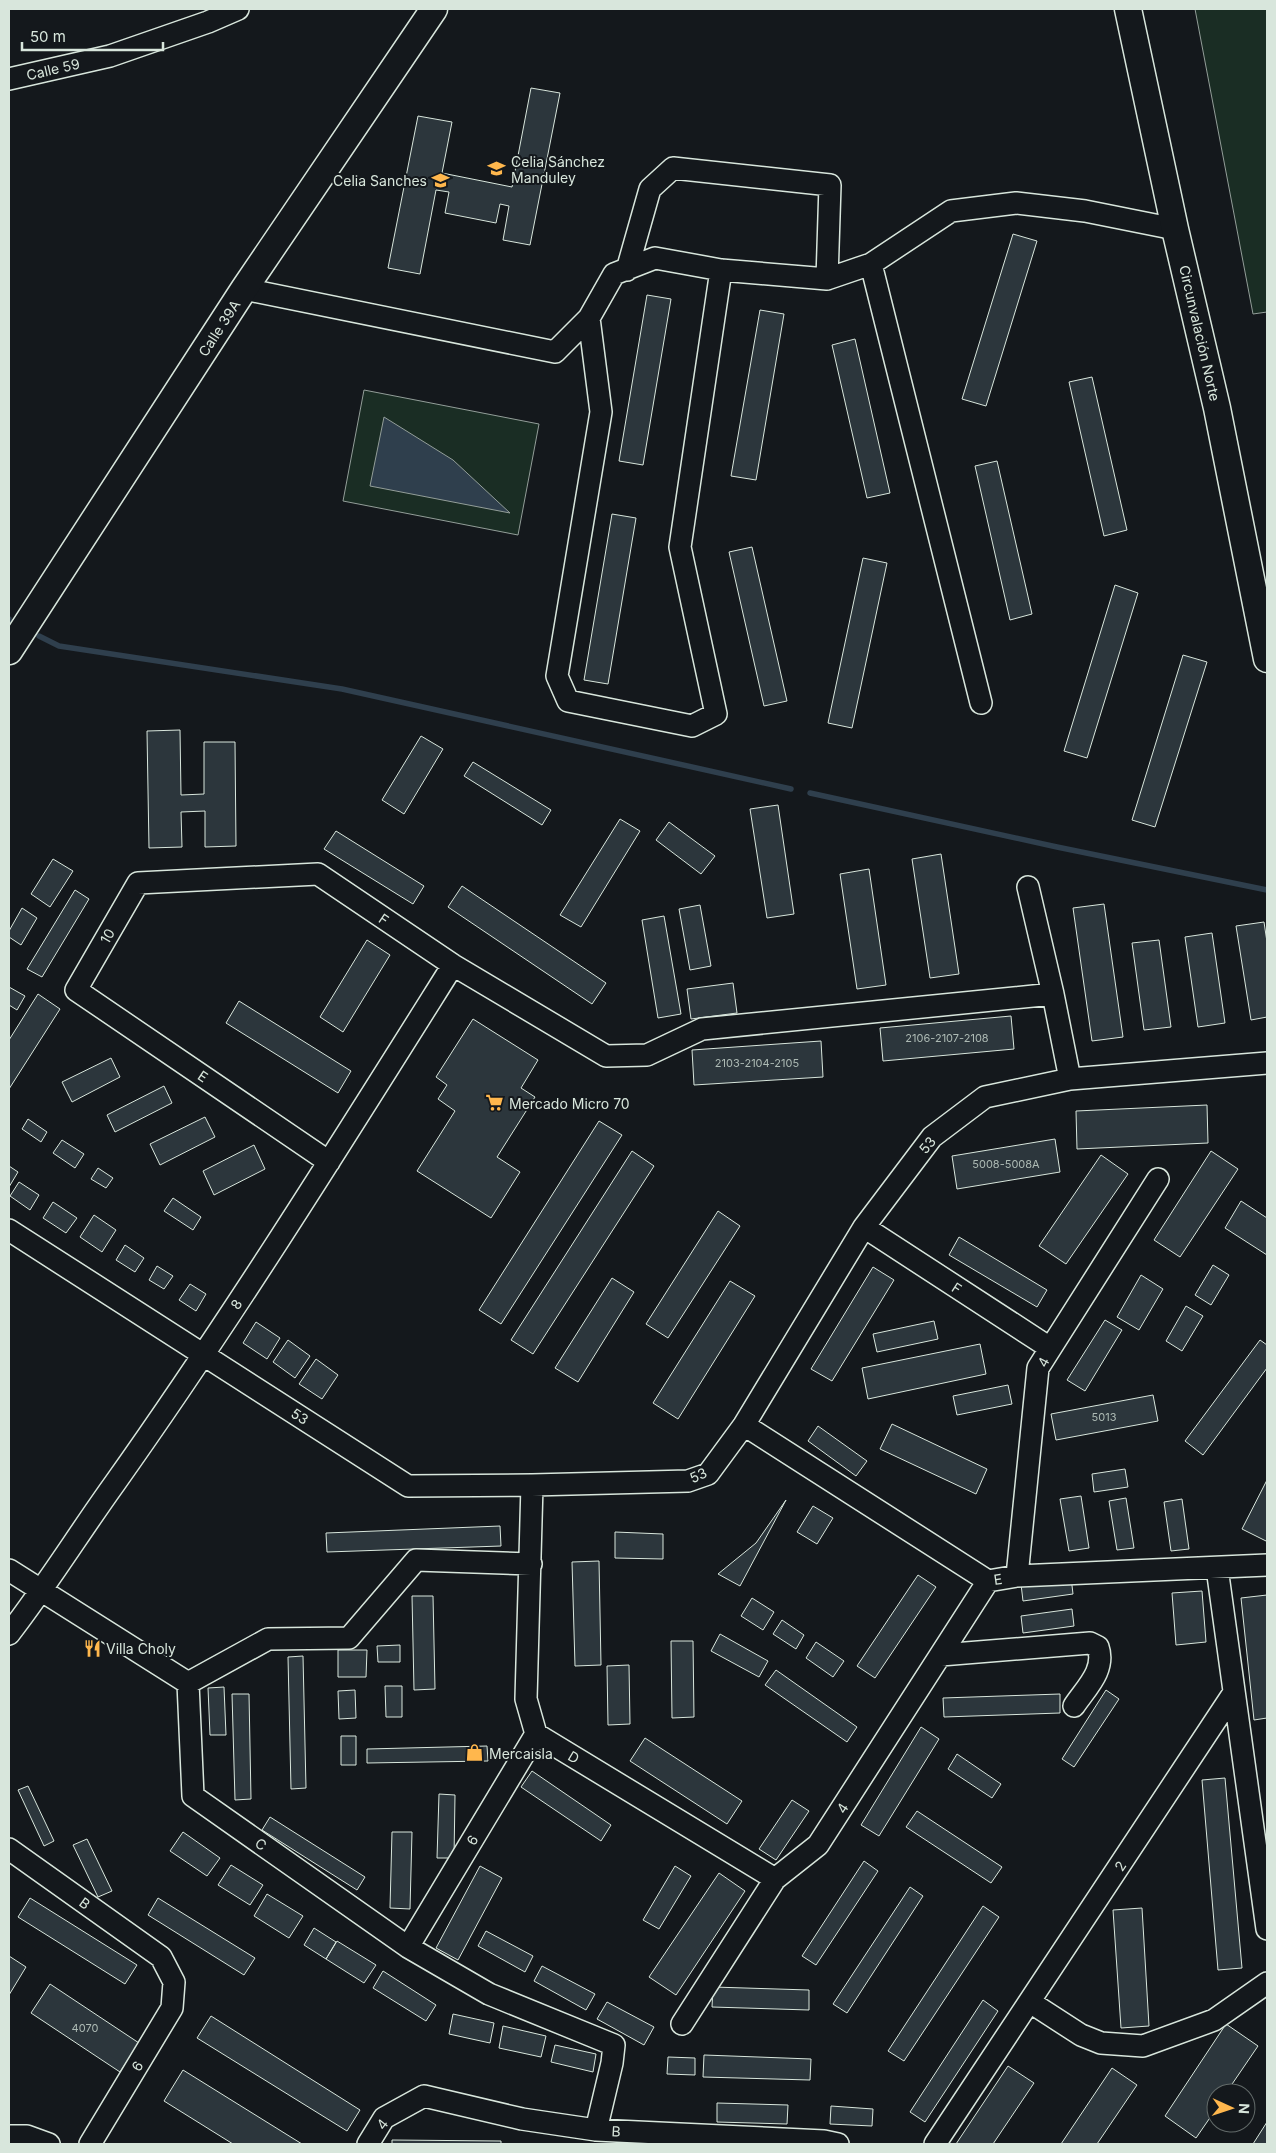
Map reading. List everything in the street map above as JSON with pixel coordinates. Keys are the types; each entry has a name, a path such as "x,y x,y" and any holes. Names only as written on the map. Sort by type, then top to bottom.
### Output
{"main road":[{"name":"Calle 39A","path":"9,651 244,289 434,9"},
{"name":"Circunvalación Norte","path":"1128,9 1175,229 1217,408 1267,659"}],"street":[{"name":"Calle 59","path":"9,79 110,56 208,22 238,9"},
{"path":"627,270 650,189 673,168 830,185 827,279"},
{"path":"244,289 555,352 589,318 614,274 655,258 721,270 827,279 871,264 951,211 1016,203 1085,211 1175,229"},
{"path":"871,264 981,704"},
{"path":"589,318 601,412 557,676 568,700 692,726 716,714 680,547 721,270"},
{"name":"F","path":"138,883 318,874 453,965 606,1056 647,1055 702,1029 1053,994"},
{"name":"10","path":"76,990 138,883"},
{"path":"1028,887 1053,994 1070,1079"},
{"name":"8","path":"9,1634 42,1591 204,1353 329,1162 453,965"},
{"name":"E","path":"76,990 329,1162"},
{"name":"53","path":"9,1230 204,1353 408,1486 532,1486 688,1481 708,1474 744,1425 864,1227 932,1137 985,1097 1070,1079 1267,1063"},
{"name":"4","path":"1017,1576 1038,1368 1158,1179"},
{"name":"F","path":"864,1227 1050,1348"},
{"name":"E","path":"744,1425 988,1581 1017,1576 1267,1565"},
{"path":"532,1486 526,1699 536,1734"},
{"path":"9,1570 188,1682 268,1638 349,1638 416,1560 531,1564"},
{"path":"1217,1568 1267,1929"},
{"name":"4","path":"682,2024 775,1879 818,1845 988,1581"},
{"path":"941,1654 1090,1643 1098,1647 1101,1656 1098,1670 1074,1706"},
{"name":"C","path":"188,1682 193,1796 408,1947 489,1994 614,2045 612,2063 596,2130"},
{"name":"2","path":"936,2144 1233,1694"},
{"name":"D","path":"536,1734 775,1879"},
{"name":"6","path":"408,1947 536,1734"},
{"name":"B","path":"9,1849 161,1957"},
{"name":"6","path":"90,2144 172,2008 174,1982 161,1957"},
{"path":"1030,2002 1081,2034 1102,2043 1143,2046 1214,2020 1267,1983"},
{"name":"B","path":"400,2109 424,2096 522,2119 596,2130 824,2141 838,2144"},
{"name":"4","path":"368,2144 384,2118 400,2109"},
{"path":"9,2136 27,2136 49,2144"}],"green space":[{"path":"1195,9 1267,9 1267,312 1253,314"},
{"path":"364,390 539,424 518,535 343,501"}],"water":[{"path":"384,417 453,460 510,513 370,486"}],"building":[{"name":"Celia Sanches","path":"531,88 560,93 530,245 503,240 509,206 500,204 496,223 445,213 449,192 436,190 420,274 388,268 418,116 452,122 442,173 512,187"},
{"path":"1013,234 1037,241 986,406 962,399"},
{"path":"647,295 671,299 643,465 619,461"},
{"path":"760,310 784,314 756,480 731,476"},
{"path":"855,339 890,493 867,498 832,345"},
{"path":"1092,377 1127,530 1104,536 1069,382"},
{"path":"997,461 1032,614 1010,620 975,466"},
{"path":"612,514 636,518 608,684 584,680"},
{"path":"752,547 787,701 764,706 729,552"},
{"path":"863,558 887,563 852,728 828,723"},
{"path":"1115,585 1138,593 1087,758 1064,751"},
{"path":"1183,655 1207,662 1155,827 1132,820"},
{"path":"180,730 181,795 204,794 204,742 235,742 236,846 205,847 205,811 181,812 182,847 149,848 147,731"},
{"path":"421,736 443,749 404,814 382,800"},
{"path":"473,762 551,810 542,825 464,776"},
{"path":"778,805 794,914 767,918 750,809"},
{"path":"620,819 640,831 581,927 560,915"},
{"path":"669,822 715,856 701,874 656,840"},
{"path":"336,831 424,886 413,904 324,849"},
{"path":"941,854 959,974 930,978 912,859"},
{"path":"53,859 73,871 50,907 31,894"},
{"path":"869,869 886,985 857,989 840,874"},
{"path":"462,886 606,983 592,1004 448,907"},
{"path":"75,890 89,899 42,977 27,969"},
{"path":"1104,904 1123,1037 1092,1041 1073,908"},
{"path":"700,905 711,966 690,970 679,909"},
{"path":"22,908 37,918 21,945 9,937 9,931"},
{"path":"664,916 681,1014 658,1018 642,920"},
{"path":"1264,922 1267,942 1267,1017 1251,1020 1236,926"},
{"path":"1212,933 1225,1023 1198,1027 1185,937"},
{"path":"367,940 390,955 343,1032 320,1017"},
{"path":"1159,940 1171,1027 1144,1030 1132,943"},
{"path":"733,983 737,1013 691,1019 687,989"},
{"path":"9,987 25,996 17,1010 9,1005"},
{"path":"38,994 60,1009 9,1089 9,1040"},
{"path":"239,1001 351,1071 338,1093 226,1023"},
{"path":"1011,1016 1014,1049 883,1061 880,1028"},
{"path":"473,1019 538,1060 521,1088 535,1097 497,1157 520,1172 491,1218 417,1171 455,1111 438,1099 447,1085 436,1077"},
{"path":"821,1041 823,1077 694,1085 692,1050"},
{"path":"111,1058 120,1077 72,1102 62,1082"},
{"path":"164,1086 172,1103 115,1132 107,1115"},
{"path":"1207,1105 1208,1143 1077,1149 1076,1111"},
{"path":"205,1117 215,1137 160,1165 150,1144"},
{"path":"28,1119 47,1132 41,1142 22,1129"},
{"path":"599,1121 622,1135 501,1324 479,1310"},
{"path":"1055,1139 1060,1172 957,1189 952,1156"},
{"path":"62,1140 84,1154 75,1168 53,1153"},
{"path":"254,1145 265,1169 214,1195 203,1171"},
{"path":"632,1151 654,1166 533,1354 511,1340"},
{"path":"1211,1151 1238,1169 1180,1257 1154,1240"},
{"path":"1101,1155 1128,1174 1066,1264 1039,1246"},
{"path":"9,1166 18,1172 9,1187"},
{"path":"98,1168 113,1178 106,1188 91,1179"},
{"path":"19,1182 39,1195 30,1210 10,1196"},
{"path":"173,1198 201,1217 193,1230 164,1211"},
{"path":"1241,1201 1267,1218 1267,1255 1225,1228"},
{"path":"53,1202 77,1218 66,1233 43,1218"},
{"path":"718,1211 740,1226 668,1338 646,1324"},
{"path":"94,1215 116,1230 102,1252 80,1237"},
{"path":"959,1237 1047,1290 1037,1307 949,1255"},
{"path":"125,1245 144,1258 135,1272 116,1260"},
{"path":"1213,1265 1229,1275 1211,1305 1195,1295"},
{"path":"157,1266 173,1276 164,1289 149,1280"},
{"path":"873,1267 894,1280 832,1381 811,1369"},
{"path":"1141,1275 1163,1289 1139,1330 1117,1317"},
{"path":"612,1278 634,1292 578,1382 555,1368"},
{"path":"730,1281 755,1296 678,1419 653,1403"},
{"path":"190,1284 206,1294 196,1311 179,1300"},
{"path":"1186,1306 1203,1316 1182,1351 1166,1341"},
{"path":"1105,1320 1122,1330 1085,1391 1067,1380"},
{"path":"934,1321 938,1339 877,1352 873,1334"},
{"path":"256,1322 280,1338 267,1359 243,1343"},
{"path":"288,1340 310,1356 295,1378 273,1362"},
{"path":"1260,1340 1267,1345 1267,1368 1203,1455 1185,1441"},
{"path":"980,1344 986,1374 868,1399 862,1368"},
{"path":"316,1359 338,1375 322,1399 299,1384"},
{"path":"1008,1385 1012,1404 957,1415 953,1396"},
{"path":"1153,1395 1158,1421 1056,1440 1051,1414"},
{"path":"892,1424 987,1469 976,1494 880,1449"},
{"path":"818,1426 867,1461 856,1476 808,1441"},
{"path":"1125,1469 1128,1487 1094,1492 1092,1474"},
{"path":"1267,1480 1267,1538 1266,1541 1242,1529"},
{"path":"1081,1496 1089,1548 1069,1551 1060,1499"},
{"path":"1126,1498 1134,1548 1117,1550 1109,1501"},
{"path":"1182,1499 1189,1549 1171,1551 1164,1502"},
{"path":"786,1500 740,1586 718,1574 756,1543"},
{"path":"813,1506 833,1518 817,1544 797,1532"},
{"path":"500,1526 501,1546 327,1552 326,1533"},
{"path":"615,1532 663,1534 663,1559 615,1558"},
{"path":"599,1561 601,1665 575,1666 572,1562"},
{"path":"918,1575 936,1587 875,1678 857,1666"},
{"path":"1071,1577 1073,1594 1023,1601 1021,1584"},
{"path":"1202,1591 1206,1642 1176,1645 1172,1593"},
{"path":"1267,1595 1267,1718 1254,1720 1241,1598"},
{"path":"412,1596 433,1596 435,1689 414,1690"},
{"path":"752,1598 774,1612 763,1630 741,1616"},
{"path":"1072,1609 1074,1626 1023,1633 1021,1616"},
{"path":"782,1620 804,1635 796,1649 773,1634"},
{"path":"720,1634 768,1661 759,1677 711,1651"},
{"path":"671,1641 693,1641 694,1717 672,1718"},
{"path":"816,1642 844,1661 833,1677 806,1658"},
{"path":"400,1645 400,1662 378,1662 377,1646"},
{"path":"338,1650 367,1650 366,1677 338,1677"},
{"path":"303,1656 306,1788 291,1789 288,1657"},
{"path":"629,1665 630,1724 608,1725 607,1666"},
{"path":"776,1670 857,1727 847,1742 765,1685"},
{"path":"385,1686 402,1686 402,1717 386,1717"},
{"path":"224,1687 226,1735 210,1735 208,1688"},
{"path":"355,1690 356,1718 339,1719 338,1691"},
{"path":"1106,1690 1119,1699 1074,1767 1062,1759"},
{"path":"232,1694 249,1694 251,1799 235,1800"},
{"path":"1060,1694 1060,1713 944,1717 943,1698"},
{"path":"921,1727 939,1739 879,1836 861,1825"},
{"path":"341,1736 356,1736 356,1765 341,1765"},
{"path":"645,1738 742,1801 727,1824 630,1761"},
{"path":"487,1746 488,1761 367,1763 367,1749"},
{"path":"957,1754 1001,1784 992,1798 948,1769"},
{"path":"532,1771 611,1825 601,1841 521,1787"},
{"path":"1225,1778 1242,1968 1218,1970 1202,1780"},
{"path":"28,1786 54,1841 44,1846 18,1790"},
{"path":"439,1794 455,1795 454,1858 437,1858"},
{"path":"792,1800 809,1811 776,1860 759,1849"},
{"path":"917,1811 1002,1867 991,1883 906,1827"},
{"path":"270,1817 365,1877 357,1890 262,1830"},
{"path":"183,1832 220,1858 207,1876 170,1851"},
{"path":"392,1832 412,1832 410,1909 390,1908"},
{"path":"87,1839 112,1891 98,1897 73,1845"},
{"path":"864,1861 878,1871 816,1965 802,1956"},
{"path":"231,1865 263,1885 250,1905 218,1885"},
{"path":"480,1866 502,1878 458,1960 436,1948"},
{"path":"675,1866 691,1876 659,1929 643,1920"},
{"path":"719,1873 745,1891 676,1995 649,1977"},
{"path":"910,1887 923,1896 847,2013 833,2004"},
{"path":"267,1894 303,1916 289,1938 254,1916"},
{"path":"30,1898 137,1965 125,1984 18,1917"},
{"path":"158,1898 255,1958 244,1975 148,1915"},
{"path":"983,1906 999,1917 904,2061 888,2051"},
{"path":"1142,1908 1149,2026 1121,2028 1113,1910"},
{"path":"314,1928 336,1942 326,1959 304,1945"},
{"path":"486,1931 533,1956 525,1972 478,1946"},
{"path":"337,1941 376,1965 364,1983 326,1959"},
{"path":"9,1956 26,1967 9,1995"},
{"path":"542,1966 595,1994 586,2010 534,1981"},
{"path":"383,1971 436,2005 426,2021 373,1988"},
{"path":"50,1984 139,2043 120,2072 31,2013"},
{"path":"713,1987 809,1990 809,2010 712,2007"},
{"path":"983,2000 998,2011 925,2122 910,2112"},
{"path":"607,2002 654,2027 644,2045 597,2019"},
{"path":"453,2014 494,2023 490,2043 449,2034"},
{"path":"211,2016 360,2110 347,2131 197,2038"},
{"path":"1226,2024 1258,2046 1233,2083 1206,2083 1206,2124 1196,2138 1165,2116"},
{"path":"503,2026 546,2036 541,2057 499,2048"},
{"path":"555,2045 596,2054 593,2072 551,2062"},
{"path":"704,2055 811,2059 810,2080 703,2077"},
{"path":"668,2057 695,2058 695,2075 667,2074"},
{"path":"1008,2066 1034,2083 993,2144 956,2144"},
{"path":"1112,2068 1137,2085 1097,2144 1061,2144"},
{"path":"183,2070 302,2144 233,2144 164,2101"},
{"path":"717,2103 788,2105 787,2124 717,2122"},
{"path":"831,2106 873,2109 872,2126 830,2124"},
{"path":"1267,2122 1267,2144 1253,2144"},
{"path":"392,2140 501,2141 501,2144 392,2144"}],"waterway":[{"path":"39,636 59,646 342,689 791,789"},
{"path":"810,793 1057,847 1267,890"}],"place":[{"name":"Celia Sánchez Manduley","path":"497,169"},
{"name":"Celia Sanches","path":"441,180"},
{"name":"Mercado Micro 70","path":"495,1103"},
{"name":"Villa Choly","path":"92,1648"},
{"name":"Mercaisla","path":"475,1753"}]}
